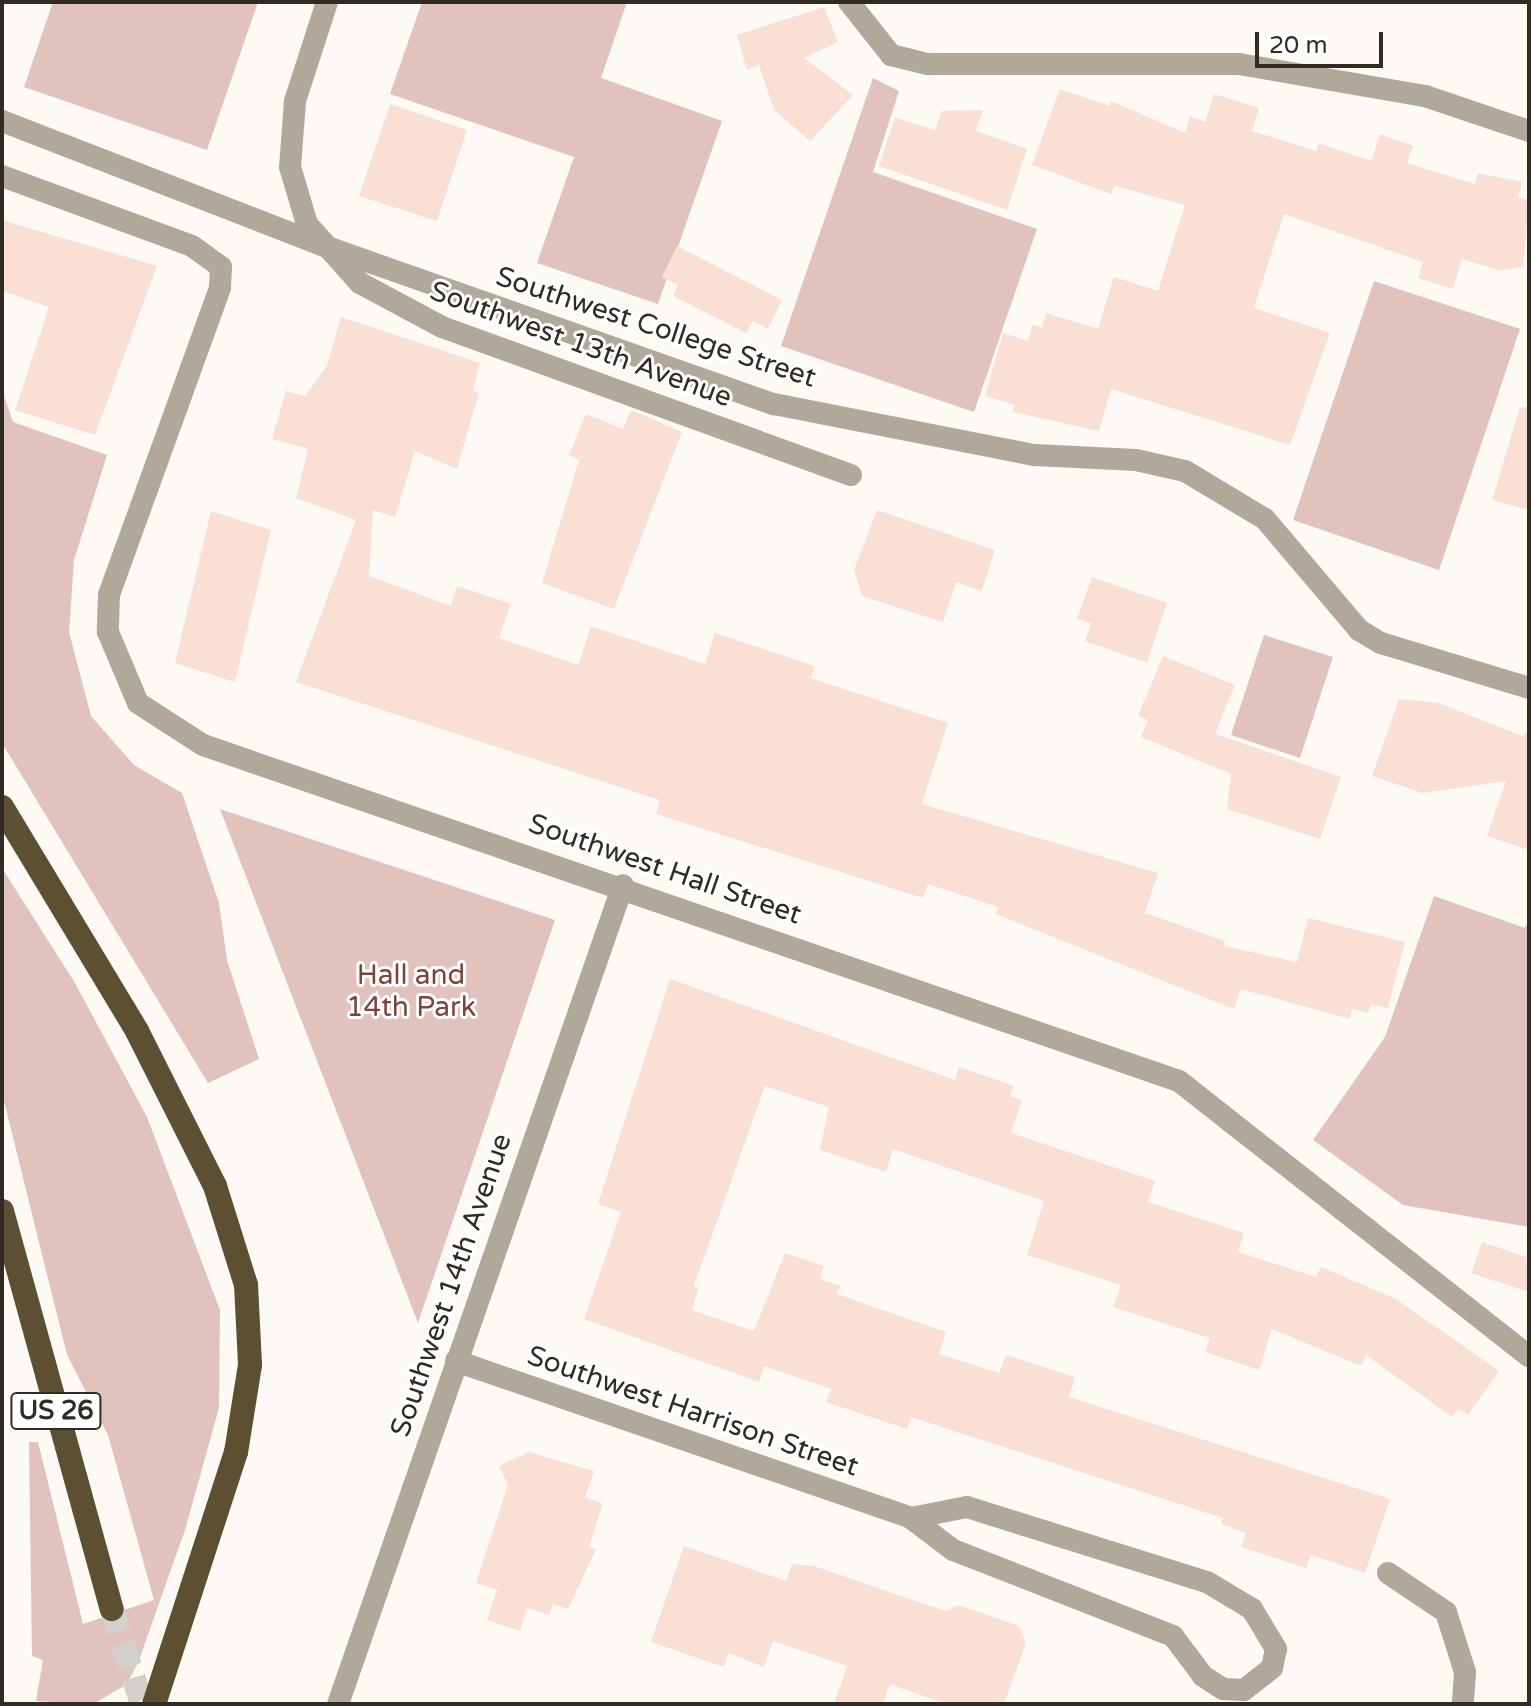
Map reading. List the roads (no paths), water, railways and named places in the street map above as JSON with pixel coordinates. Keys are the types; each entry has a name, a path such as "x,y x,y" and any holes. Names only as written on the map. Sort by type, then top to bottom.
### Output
{"highway":[{"path":"2,807 137,1031 215,1186 246,1285 250,1365 236,1452 154,1704"},
{"name":"US 26","path":"2,1211 112,1609"}],"street":[{"name":"Southwest 13th Avenue","path":"327,2 295,101 290,167 298,207 327,247 378,296 442,327 851,475"},
{"path":"849,2 891,55 928,64 1239,64 1425,96 1529,131"},
{"name":"Southwest College Street","path":"2,121 327,247 774,404 1035,455 1136,460 1185,471 1265,519 1359,630 1396,648 1529,688"},
{"name":"Southwest Hall Street","path":"2,176 192,246 221,267 220,288 109,595 114,653 138,703 203,745 623,885 1179,1081 1529,1356"},
{"name":"Southwest 14th Avenue","path":"338,1704 623,885"},
{"name":"Southwest Harrison Street","path":"456,1361 911,1518 953,1550 1173,1636 1203,1676 1223,1689 1244,1690 1272,1668 1276,1649 1252,1609 1207,1582 967,1507 911,1518"},
{"path":"1388,1573 1446,1612 1465,1672 1463,1704"}],"tunnel":[{"path":"112,1609 142,1704"}],"park label":[{"name":"Hall and 14th Park","path":"411,991"}]}
